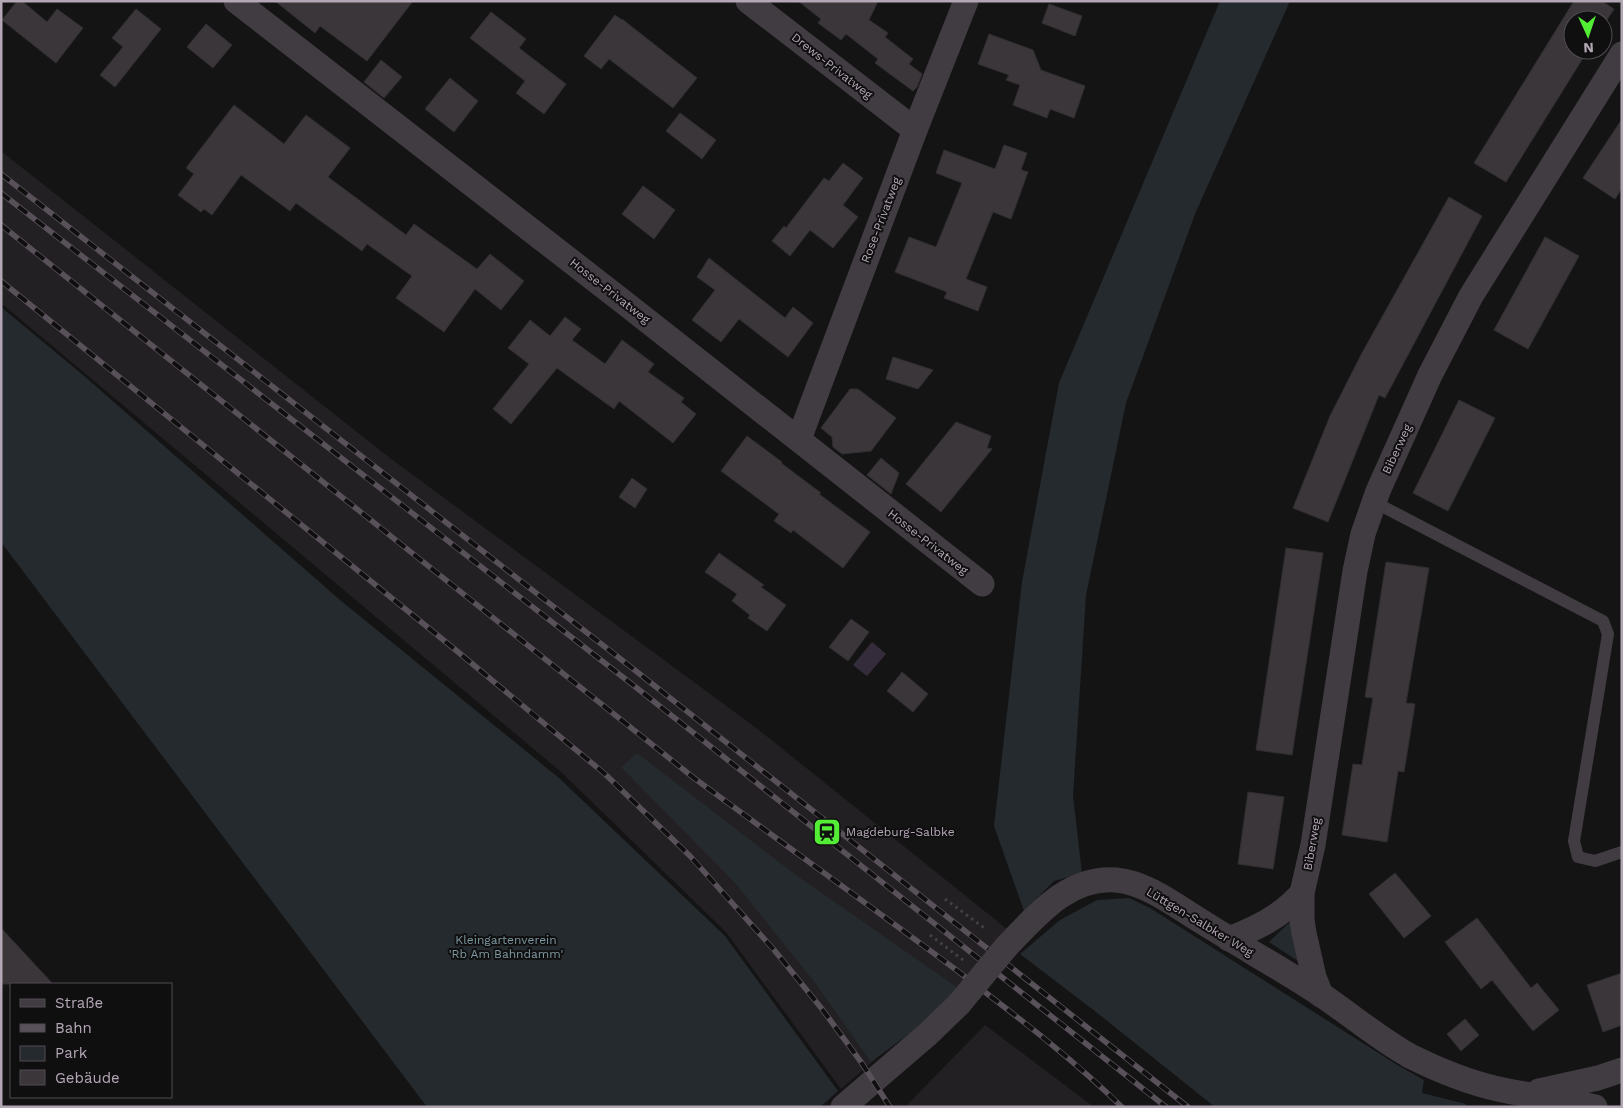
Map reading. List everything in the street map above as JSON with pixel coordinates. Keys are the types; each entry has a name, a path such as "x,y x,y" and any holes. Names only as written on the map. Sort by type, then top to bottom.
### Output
{"street":[{"name":"Hosse-Privatweg","path":"236,1 799,439 982,584"},
{"name":"Drews-Privatweg","path":"748,1 915,130"},
{"name":"Rose-Privatweg","path":"799,439 915,130 966,1"},
{"name":"Biberweg","path":"1321,995 1314,977 1304,934 1302,893 1313,845 1355,570 1374,502 1430,375 1471,296 1622,54"},
{"name":"Lüttgen-Salbker Weg","path":"842,1107 928,1034 959,1004 1007,946 1055,900 1082,885 1095,881 1109,880 1131,883 1143,888 1321,995 1378,1037 1424,1063 1477,1084 1595,1107"},
{"path":"1229,939 1278,916 1302,893"},
{"path":"1522,1093 1561,1087 1622,1070"}],"lane":[{"path":"1374,502 1603,621 1608,634 1574,841 1578,857 1595,862 1622,852"}],"path":[{"path":"945,899 1007,946"},
{"path":"930,935 983,975"}],"shaded area":[{"path":"1,151 390,458 759,730 1007,929 962,984 841,1089 726,932 560,771 1,303"},
{"path":"872,642 886,654 867,676 853,665"},
{"path":"985,1025 1094,1107 905,1107"}],"green space":[{"path":"1220,1 1290,1 1195,214 1126,403 1086,595 1073,796 1082,873 1054,881 1024,911 994,826 1022,582 1059,383"},
{"name":"Kleingartenverein 'Rb Am Bahndamm'","path":"1,307 83,375 340,600 559,778 725,936 838,1091 820,1107 427,1107 1,542"},
{"path":"637,753 796,875 958,988 920,1026 871,1062 812,979 736,884 621,767"},
{"path":"1129,898 1150,908 1424,1080 1422,1093 1466,1104 1466,1107 1215,1107 1020,954 1060,920 1097,900"},
{"path":"1291,921 1304,965 1269,942"}],"building":[{"path":"17,1 22,1 47,22 57,9 83,28 56,63 2,20"},
{"path":"275,1 413,1 367,61 320,26 315,33"},
{"path":"798,1 878,1 869,20 888,33 885,37 913,59 909,64 922,74 917,87 913,91 875,63 878,59 846,34 841,40 818,23 821,19"},
{"path":"1574,1 1602,1 1614,9 1613,11 1568,10"},
{"path":"1049,4 1082,16 1075,36 1042,23"},
{"path":"136,9 161,29 115,87 100,75 123,47 112,38"},
{"path":"491,12 526,39 519,48 566,84 544,114 516,93 525,81 470,38"},
{"path":"615,15 697,78 673,108 609,59 601,69 584,56"},
{"path":"1563,19 1563,60 1582,60 1506,182 1474,163"},
{"path":"206,24 232,45 213,68 187,47"},
{"path":"989,34 1033,50 1041,70 1085,86 1074,118 1050,109 1047,118 1013,105 1020,85 1006,80 1009,75 978,64"},
{"path":"381,60 402,77 384,98 364,82"},
{"path":"450,78 478,101 454,132 425,109"},
{"path":"234,105 284,144 306,115 350,148 328,177 406,235 414,224 477,269 490,254 524,281 501,310 475,289 444,332 396,298 412,276 367,244 362,251 296,203 290,211 241,175 212,215 204,209 201,212 178,195 194,174 186,168"},
{"path":"680,113 716,140 702,159 666,131"},
{"path":"1622,119 1622,188 1615,199 1583,178"},
{"path":"1004,145 1027,153 1021,170 1028,172 1011,219 993,212 966,279 987,287 978,311 944,298 947,292 895,272 909,237 936,247 962,183 936,173 944,150 995,169"},
{"path":"843,163 863,178 843,205 858,217 833,248 810,230 790,256 772,241 784,226 786,228 824,178 829,181"},
{"path":"643,186 675,210 654,239 622,214"},
{"path":"1449,197 1482,216 1385,398 1379,395 1328,522 1293,508 1330,416 1362,353"},
{"path":"1545,237 1579,256 1528,349 1494,330"},
{"path":"709,258 785,318 793,307 813,323 788,357 739,319 721,342 692,320 715,290 697,277"},
{"path":"565,317 581,329 572,340 605,364 622,340 654,364 648,372 684,398 681,402 696,414 673,443 619,401 614,409 557,368 511,424 493,409 529,364 508,348 530,320 550,336"},
{"path":"893,357 933,370 918,389 886,379"},
{"path":"850,389 858,389 896,418 871,451 842,454 833,447 832,437 821,428"},
{"path":"1459,400 1495,418 1448,511 1413,493"},
{"path":"956,422 991,436 987,448 992,449 941,512 906,484"},
{"path":"747,436 870,532 843,568 793,530 791,533 774,521 779,514 721,471"},
{"path":"881,458 899,473 891,494 867,475"},
{"path":"632,478 647,489 635,508 619,497"},
{"path":"1286,548 1323,553 1292,755 1256,750"},
{"path":"719,553 764,585 761,587 786,605 767,631 748,618 750,615 732,601 737,594 705,572"},
{"path":"1386,562 1429,568 1406,703 1415,704 1404,772 1398,771 1387,842 1342,835 1353,764 1362,765 1373,698 1365,697"},
{"path":"851,619 869,632 848,661 829,647"},
{"path":"902,672 928,694 913,712 887,691"},
{"path":"1248,792 1284,797 1273,869 1238,864"},
{"path":"1395,873 1431,916 1404,938 1369,894"},
{"path":"1477,918 1531,988 1537,983 1559,1010 1533,1031 1492,980 1481,989 1445,942"},
{"path":"1,928 52,983 1,984"},
{"path":"1622,973 1622,1025 1603,1032 1587,985"},
{"path":"1465,1019 1479,1035 1461,1051 1447,1034"}],"railway":[{"path":"1,174 641,675 1188,1107"},
{"path":"1,193 633,685 1166,1107"},
{"path":"1,225 694,778 955,969 1061,1053 1122,1107"},
{"path":"1,281 452,647 605,774 690,856 775,951 822,1009 861,1062 890,1107"}],"place":[{"name":"Magdeburg-Salbke","path":"827,832"}]}
